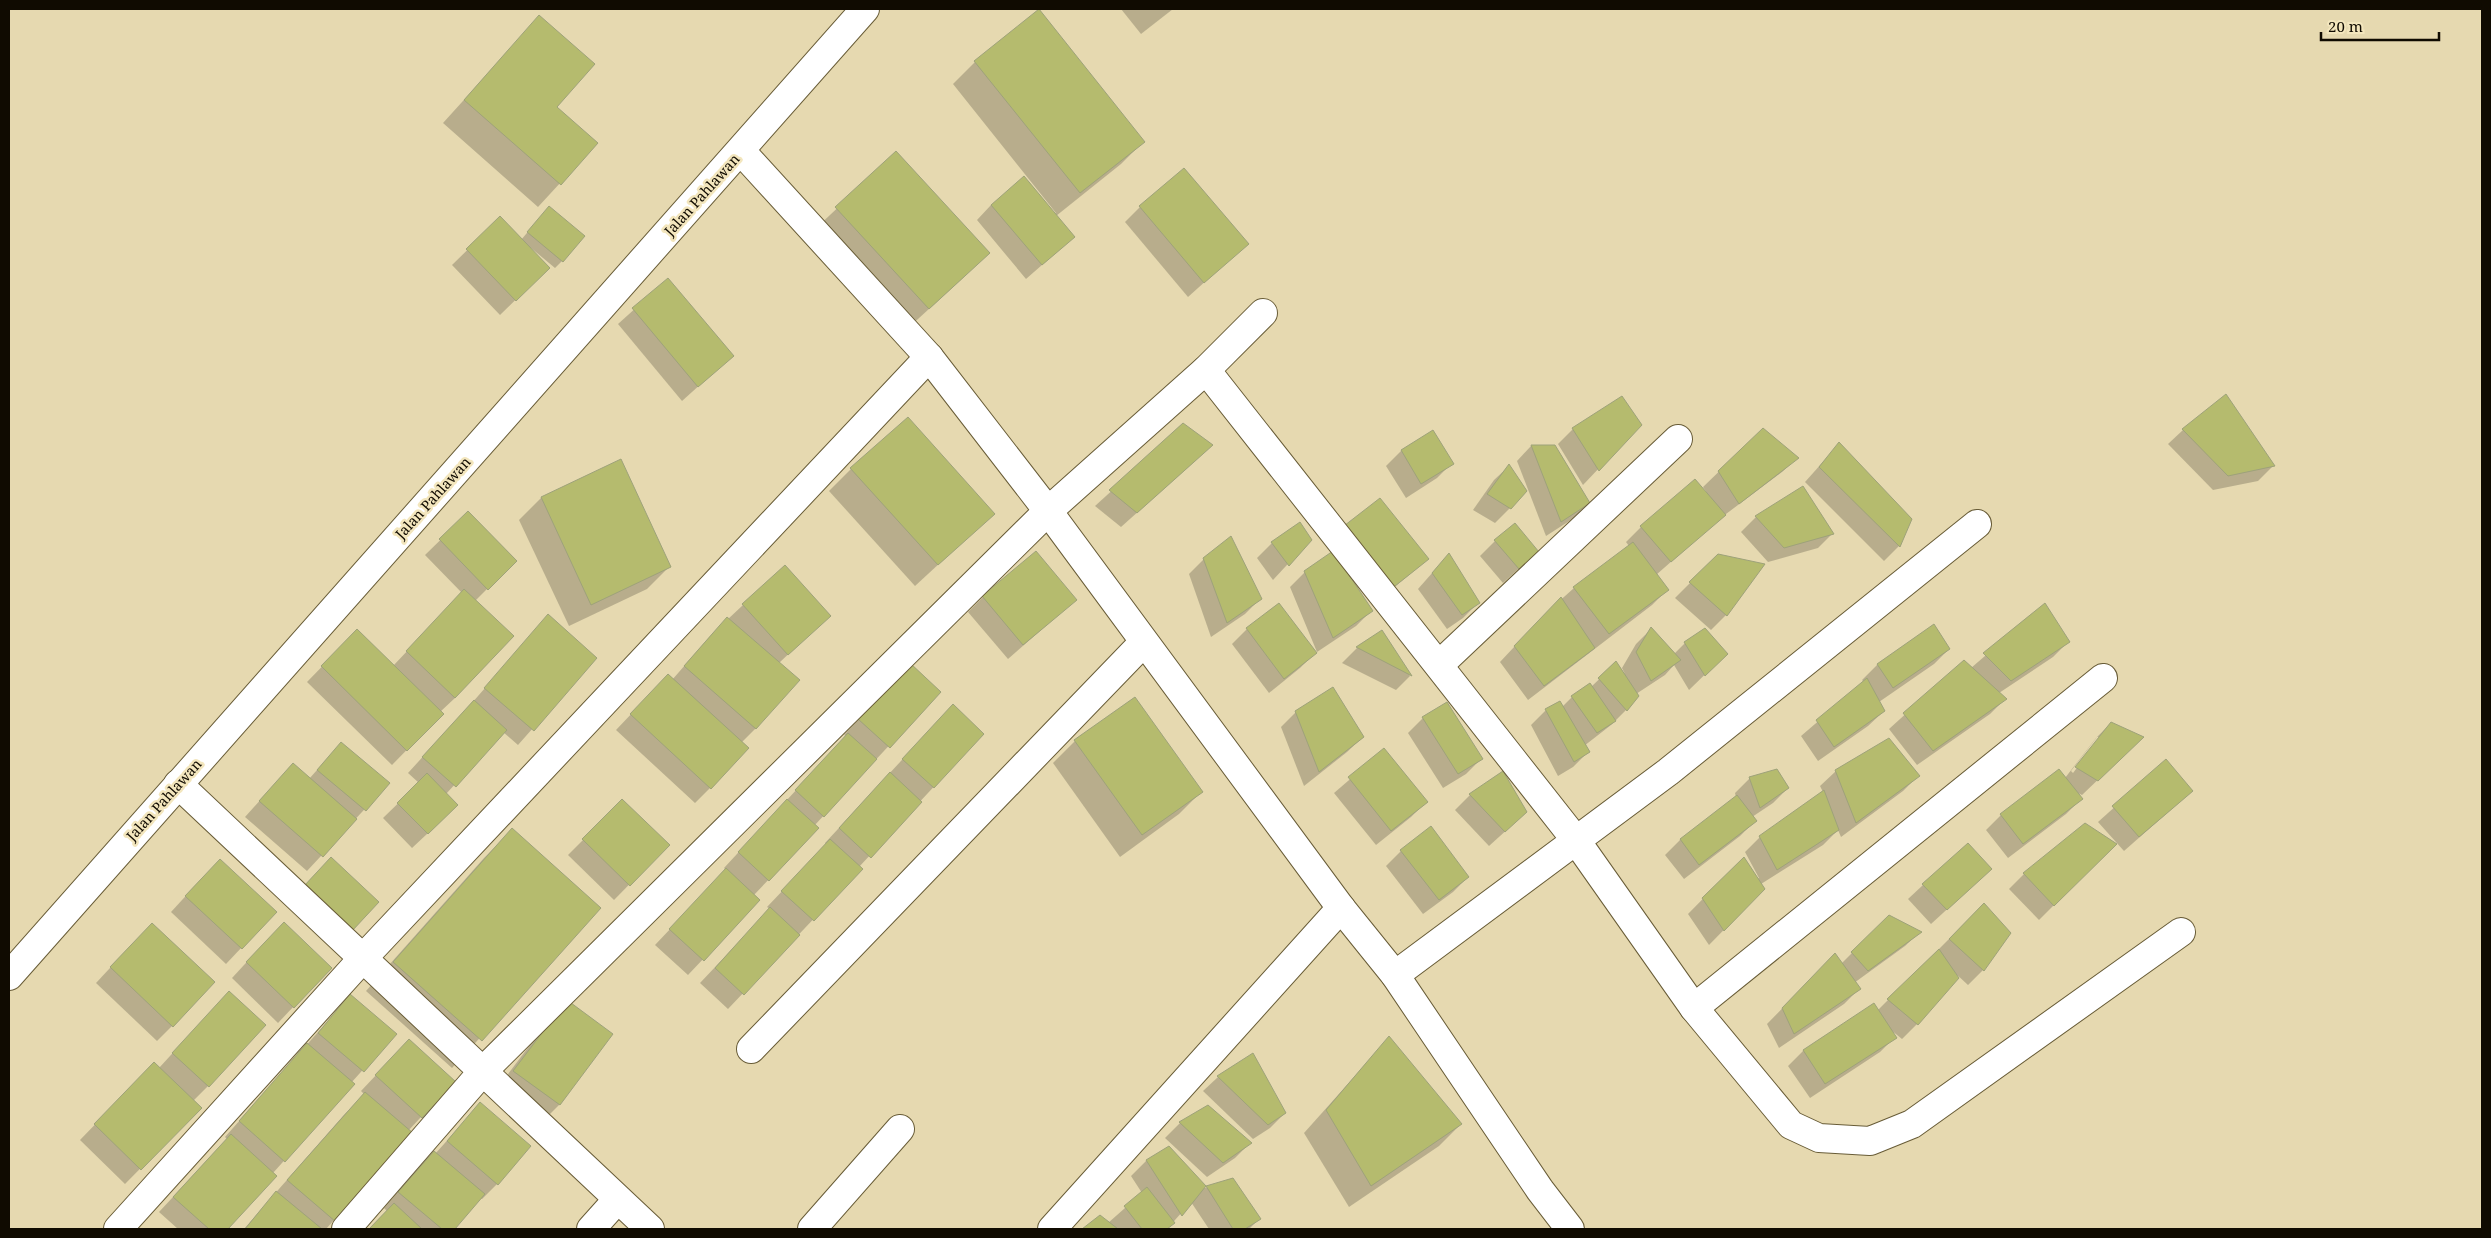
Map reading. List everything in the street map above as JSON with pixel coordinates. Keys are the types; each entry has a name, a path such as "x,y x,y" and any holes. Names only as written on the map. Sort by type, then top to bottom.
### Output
{"main road":[{"name":"Jalan Pahlawan","path":"9,976 861,14"},
{"path":"741,151 929,356 1048,511 1143,643 1341,908 1395,975 1540,1190 1570,1229"},
{"path":"346,1229 484,1070 1048,511 1206,370 1263,313"},
{"path":"118,1229 364,957 929,356"},
{"path":"1206,370 1574,839 1694,1008 1791,1125 1819,1138 1870,1141 1912,1124 2181,932"},
{"path":"1439,665 1678,439"},
{"path":"1395,975 1574,839 1668,772 1977,524"},
{"path":"751,1049 1143,643"},
{"path":"1694,1008 2103,678"},
{"path":"178,784 484,1070 617,1200 650,1229"},
{"path":"1052,1229 1341,908"},
{"path":"812,1229 900,1129"},
{"path":"591,1229 617,1200"}],"building":[{"path":"1039,9 1145,142 1080,193 974,61"},
{"path":"539,15 595,64 557,107 598,143 561,185 464,100"},
{"path":"896,151 990,253 929,309 835,207"},
{"path":"1184,168 1249,244 1204,283 1139,206"},
{"path":"1024,176 1075,237 1042,265 991,205"},
{"path":"549,206 585,236 563,262 527,232"},
{"path":"500,216 550,268 516,301 466,249"},
{"path":"668,278 734,356 698,387 632,308"},
{"path":"2226,394 2275,466 2228,476 2182,429"},
{"path":"1622,396 1642,425 1599,471 1572,428"},
{"path":"908,417 995,514 938,565 850,468"},
{"path":"1183,423 1213,445 1137,513 1109,490"},
{"path":"1763,428 1799,458 1739,504 1718,471"},
{"path":"1433,430 1454,464 1421,484 1401,450"},
{"path":"1839,442 1912,519 1900,547 1819,467"},
{"path":"1531,445 1555,445 1590,503 1561,522"},
{"path":"621,459 671,567 591,605 541,497"},
{"path":"1509,464 1527,491 1511,509 1487,494"},
{"path":"1695,479 1726,515 1671,562 1640,526"},
{"path":"1803,486 1834,534 1784,548 1755,516"},
{"path":"1380,498 1429,559 1390,590 1340,529"},
{"path":"468,511 517,561 488,590 439,539"},
{"path":"1300,522 1312,540 1289,566 1271,542"},
{"path":"1515,523 1539,552 1519,569 1494,540"},
{"path":"1231,536 1262,599 1227,623 1203,558"},
{"path":"1633,542 1669,590 1609,634 1573,587"},
{"path":"1036,551 1077,600 1023,645 982,596"},
{"path":"1333,551 1373,611 1333,638 1304,571"},
{"path":"1449,553 1480,603 1462,615 1432,573"},
{"path":"1718,554 1765,564 1727,616 1689,582"},
{"path":"785,565 831,616 788,655 742,604"},
{"path":"464,589 514,636 455,698 406,651"},
{"path":"1561,597 1595,648 1544,686 1514,646"},
{"path":"1279,603 1317,653 1284,679 1246,628"},
{"path":"2045,603 2070,642 2011,681 1983,653"},
{"path":"548,614 597,658 534,731 484,688"},
{"path":"727,617 800,680 756,729 684,666"},
{"path":"1934,624 1950,649 1893,688 1877,664"},
{"path":"1651,627 1681,660 1651,681 1636,652"},
{"path":"1705,628 1728,654 1705,676 1684,642"},
{"path":"357,629 444,714 407,751 321,666"},
{"path":"1382,630 1412,676 1356,647"},
{"path":"1964,660 2007,699 1933,751 1903,713"},
{"path":"1616,661 1639,696 1627,711 1598,678"},
{"path":"910,663 941,692 890,748 858,719"},
{"path":"668,674 749,748 711,789 630,714"},
{"path":"1867,678 1885,711 1834,747 1816,720"},
{"path":"1590,683 1616,721 1597,733 1571,696"},
{"path":"1333,687 1364,737 1319,772 1295,711"},
{"path":"1135,697 1203,792 1142,835 1074,740"},
{"path":"474,700 507,730 456,787 422,757"},
{"path":"1560,701 1590,752 1574,762 1545,709"},
{"path":"1447,702 1483,759 1458,774 1422,717"},
{"path":"953,704 984,734 934,788 902,759"},
{"path":"2111,722 2144,737 2098,781 2075,767"},
{"path":"848,733 877,759 824,817 795,790"},
{"path":"1889,738 1920,776 1856,823 1835,770"},
{"path":"341,742 390,783 366,811 317,770"},
{"path":"1384,748 1428,802 1391,831 1348,777"},
{"path":"2166,759 2193,791 2139,837 2112,806"},
{"path":"293,763 357,819 323,857 259,801"},
{"path":"1777,769 1789,788 1760,808 1749,777"},
{"path":"2059,769 2083,799 2023,844 2000,814"},
{"path":"1503,771 1527,812 1505,832 1469,794"},
{"path":"890,772 922,802 871,858 839,828"},
{"path":"427,773 458,805 428,834 397,803"},
{"path":"1824,790 1839,830 1777,870 1759,836"},
{"path":"1737,795 1757,821 1699,865 1680,839"},
{"path":"622,799 670,845 630,886 582,839"},
{"path":"787,799 819,828 769,881 738,852"},
{"path":"2085,823 2117,844 2054,906 2023,873"},
{"path":"1431,826 1469,877 1439,900 1400,850"},
{"path":"512,828 601,908 482,1041 393,962"},
{"path":"830,839 863,869 814,921 781,891"},
{"path":"1968,843 1992,869 1947,910 1922,884"},
{"path":"331,857 379,902 352,931 304,886"},
{"path":"1744,857 1765,889 1724,931 1702,898"},
{"path":"220,859 277,912 242,949 185,896"},
{"path":"726,868 760,900 704,961 669,929"},
{"path":"1984,903 2011,933 1984,971 1949,939"},
{"path":"770,907 800,935 744,995 715,968"},
{"path":"1889,915 1922,932 1868,971 1851,952"},
{"path":"284,922 332,968 294,1008 246,962"},
{"path":"152,923 215,982 173,1027 110,967"},
{"path":"1939,949 1959,978 1918,1025 1887,999"},
{"path":"1835,953 1861,989 1794,1034 1782,1008"},
{"path":"229,991 266,1025 209,1087 172,1053"},
{"path":"350,994 397,1034 364,1072 318,1033"},
{"path":"567,1000 613,1034 560,1105 513,1071"},
{"path":"1874,1003 1897,1038 1825,1084 1803,1050"},
{"path":"1389,1036 1462,1124 1371,1186 1326,1110"},
{"path":"409,1039 456,1082 422,1118 375,1075"},
{"path":"307,1043 355,1084 285,1162 239,1121"},
{"path":"1253,1053 1286,1113 1268,1125 1217,1076"},
{"path":"154,1062 202,1108 141,1170 94,1124"},
{"path":"365,1092 413,1133 336,1222 287,1180"},
{"path":"480,1102 531,1146 498,1185 447,1141"},
{"path":"1208,1105 1252,1143 1223,1163 1179,1122"},
{"path":"231,1134 277,1176 228,1229 209,1229 173,1197"},
{"path":"1169,1146 1206,1186 1182,1216 1146,1160"},
{"path":"434,1151 485,1194 455,1229 442,1229 398,1192"},
{"path":"1233,1178 1261,1219 1245,1229 1233,1229 1206,1186"},
{"path":"1147,1187 1175,1223 1167,1229 1142,1229 1124,1206"},
{"path":"276,1191 322,1229 245,1229"},
{"path":"394,1203 422,1229 369,1229"},
{"path":"1100,1215 1118,1229 1082,1229"}]}
